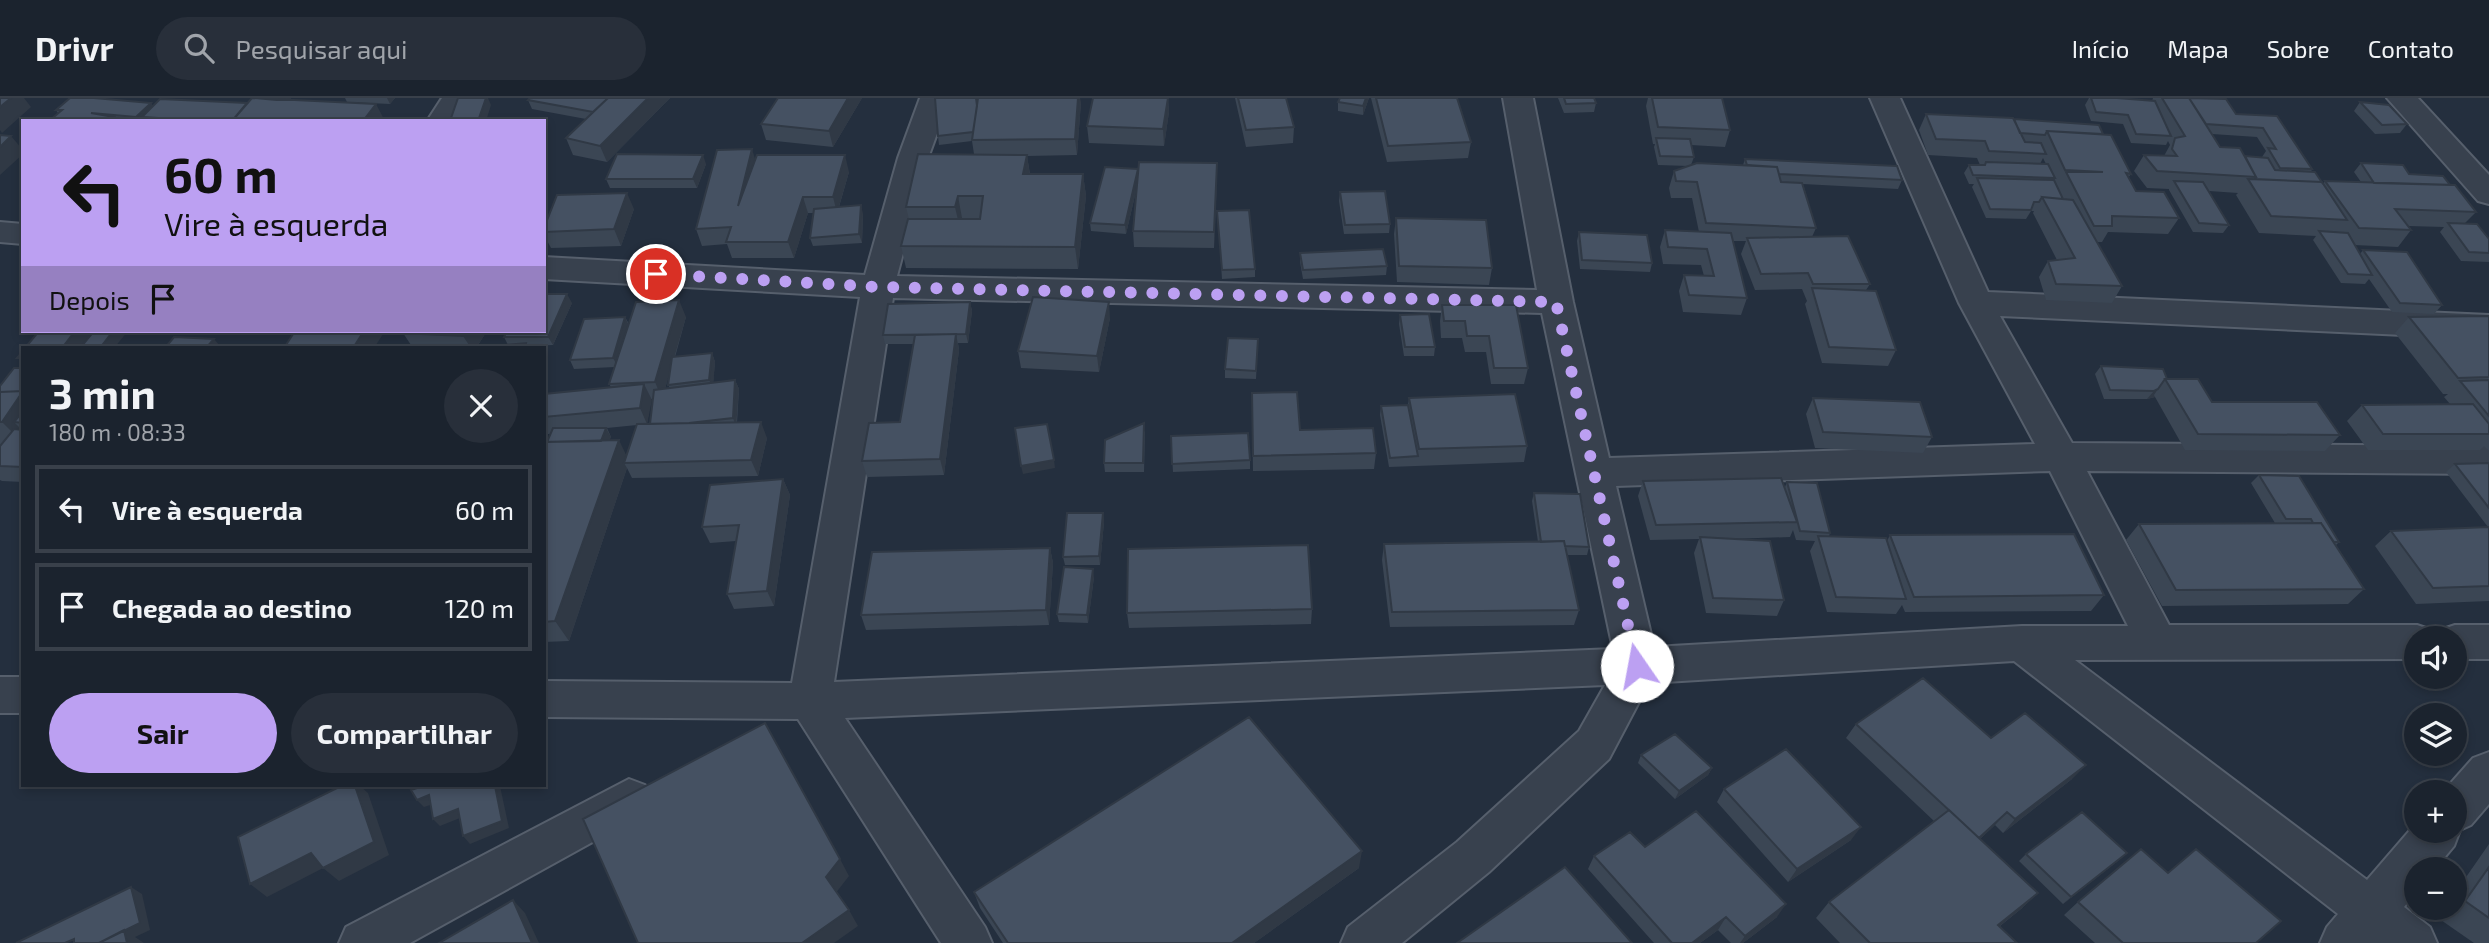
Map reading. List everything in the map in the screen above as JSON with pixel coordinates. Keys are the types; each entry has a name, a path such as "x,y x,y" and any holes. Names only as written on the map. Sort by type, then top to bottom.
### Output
{"street":[{"path":"443,119 457,98"},
{"path":"935,98 913,158 878,287 810,701 968,943"},
{"path":"1365,943 1473,857 1594,745 1637,666 1556,302 1518,98"},
{"path":"1885,98 1976,303 2062,457 2157,642"},
{"path":"2402,98 2489,194"},
{"path":"0,232 21,233"},
{"path":"546,268 878,287 1556,302"},
{"path":"1976,303 2489,327"},
{"path":"1594,473 2062,457 2489,460"},
{"path":"546,699 810,701 1637,666 2022,643 2404,642"},
{"path":"2467,642 2489,642"},
{"path":"2022,643 2356,927 2413,943"},
{"path":"0,695 21,695"},
{"path":"738,740 810,701"},
{"path":"2467,797 2489,772"},
{"path":"363,943 665,780"},
{"path":"2356,927 2428,843"}],"building":[{"path":"0,98 11,98 0,107"},
{"path":"70,98 151,103 136,117 91,113 114,117 112,119 51,119 62,110 56,110"},
{"path":"252,98 376,104 365,119 234,119"},
{"path":"458,98 486,98 479,119 451,119"},
{"path":"608,98 593,112 528,100"},
{"path":"608,98 648,98 600,146 566,138"},
{"path":"778,98 848,98 829,131 761,124"},
{"path":"935,98 976,98 973,132 938,136"},
{"path":"978,98 1078,98 1075,139 972,140"},
{"path":"1093,98 1168,98 1163,129 1087,126"},
{"path":"1238,98 1286,98 1294,127 1246,130"},
{"path":"1340,98 1366,98 1363,106 1338,102"},
{"path":"1376,98 1457,98 1471,142 1388,146"},
{"path":"1564,98 1594,98 1596,103 1566,104"},
{"path":"1652,98 1722,98 1730,130 1658,127"},
{"path":"2091,98 2155,101 2171,136 2136,134 2128,115 2096,112"},
{"path":"2162,98 2189,98 2220,147 2240,148 2256,177 2157,171 2144,155 2177,156 2172,149 2175,138 2185,136"},
{"path":"2189,98 2226,99 2236,114 2277,116 2312,169 2280,168 2268,148 2276,149 2263,128 2206,124"},
{"path":"160,99 247,103 234,119 142,117"},
{"path":"2360,102 2389,105 2407,124 2382,125"},
{"path":"1926,114 2013,118 2025,142 2041,143 2046,154 1989,151 1985,141 1936,139"},
{"path":"2014,119 2099,125 2103,134 2047,131 2045,135 2020,133"},
{"path":"2047,131 2111,135 2131,174 2126,173 2136,191 2164,192 2179,218 2112,216 2112,226 2094,226 2066,172 2103,172 2065,170"},
{"path":"0,135 11,136 0,147"},
{"path":"1656,138 1690,139 1694,157 1660,156"},
{"path":"752,149 738,206 757,155 845,155 833,197 803,197 788,242 726,242 731,227 696,229 717,150"},
{"path":"617,154 703,155 693,179 606,179"},
{"path":"918,154 1027,155 1023,174 1083,174 1075,247 901,246 908,219 980,219 983,196 958,196 955,207 906,207"},
{"path":"2245,156 2268,158 2275,170 2315,172 2322,182 2255,179"},
{"path":"1745,159 1897,166 1902,180 1779,174 1777,167 1747,165"},
{"path":"1139,162 1217,163 1214,232 1133,231"},
{"path":"1986,162 2048,164 2055,178 1973,175 1969,165 1985,165"},
{"path":"1697,163 1777,167 1781,182 1802,183 1816,228 1706,223 1697,182 1676,181 1674,171"},
{"path":"2361,163 2403,165 2409,174 2443,176 2450,185 2374,183"},
{"path":"1105,167 1138,169 1125,225 1090,223"},
{"path":"1977,178 2054,180 2063,199 2042,197 2039,202 2034,202 2031,210 1990,209"},
{"path":"2248,179 2322,182 2347,220 2271,216"},
{"path":"2174,181 2203,182 2229,225 2199,223"},
{"path":"2325,181 2455,185 2476,212 2395,209 2411,230 2359,228"},
{"path":"1385,191 1390,224 1345,225 1340,192"},
{"path":"627,193 614,229 546,232 546,223 557,195"},
{"path":"2042,197 2073,200 2122,286 2056,284 2048,261 2075,258"},
{"path":"861,205 859,234 810,238 814,209"},
{"path":"1249,210 1255,269 1222,270 1217,211"},
{"path":"1396,218 1486,220 1492,268 1399,266"},
{"path":"2448,223 2477,224 2489,239 2489,253 2469,252"},
{"path":"1665,230 1731,233 1747,298 1689,295 1684,275 1714,276 1707,249 1668,247"},
{"path":"2319,231 2348,233 2372,275 2348,274"},
{"path":"1579,232 1647,235 1652,263 1582,260"},
{"path":"1848,236 1870,284 1813,284 1808,273 1761,274 1747,238"},
{"path":"1383,249 1387,266 1303,270 1300,253"},
{"path":"2363,250 2407,252 2442,305 2400,303"},
{"path":"1812,288 1876,291 1896,350 1829,347"},
{"path":"546,294 567,294 548,337 504,337 506,333 546,333"},
{"path":"1033,297 1109,302 1097,356 1018,351"},
{"path":"679,300 655,382 609,384 636,302"},
{"path":"970,302 966,334 883,335 888,304"},
{"path":"1442,305 1516,305 1528,368 1494,368 1489,336 1467,336 1465,321 1444,321"},
{"path":"1429,314 1435,347 1405,347 1400,315"},
{"path":"2489,316 2489,377 2458,378 2409,317"},
{"path":"625,317 613,358 570,360 584,319"},
{"path":"37,333 73,333 64,346 27,346"},
{"path":"92,333 111,333 102,346 82,346"},
{"path":"294,333 363,333 354,346 285,346"},
{"path":"403,333 465,333 463,336"},
{"path":"956,334 940,459 862,461 869,423 900,422 915,335"},
{"path":"174,337 214,339 208,346 167,346"},
{"path":"1228,338 1258,339 1256,371 1225,369"},
{"path":"526,343 525,346 495,346"},
{"path":"712,353 709,380 668,385 672,357"},
{"path":"2101,366 2163,369 2167,379 2154,391 2110,390"},
{"path":"14,368 21,368 21,391 0,392 0,386"},
{"path":"2165,379 2198,379 2212,402 2317,402 2340,435 2198,434"},
{"path":"735,380 733,418 650,424 654,390"},
{"path":"2489,380 2489,416 2460,381"},
{"path":"644,384 640,408 546,417 546,394"},
{"path":"21,391 2,422 0,422 0,392"},
{"path":"1297,392 1300,430 1373,428 1376,453 1253,456 1252,393"},
{"path":"1515,394 1527,446 1419,449 1409,398"},
{"path":"1813,398 1920,402 1932,437 1823,432"},
{"path":"2473,404 2489,424 2489,434 2383,434 2362,405"},
{"path":"1408,405 1418,456 1390,458 1381,406"},
{"path":"21,413 21,423 14,422"},
{"path":"761,422 751,460 624,463 637,424"},
{"path":"1144,423 1143,463 1104,463 1105,440"},
{"path":"1047,424 1054,460 1021,466 1015,428"},
{"path":"553,428 606,428 601,441 547,442"},
{"path":"14,429 21,430 21,467 0,466 0,446"},
{"path":"1248,433 1250,460 1172,464 1171,436"},
{"path":"619,440 555,621 546,622 546,442"},
{"path":"2489,463 2489,508 2455,464"},
{"path":"2259,475 2299,476 2339,542 2334,542 2321,523 2313,523 2311,519 2286,519"},
{"path":"1781,478 1797,522 1656,525 1643,481"},
{"path":"783,479 767,591 727,594 739,525 702,527 710,485"},
{"path":"1787,482 1817,483 1830,533 1800,531"},
{"path":"1534,493 1580,494 1589,547 1565,546 1564,541 1541,542"},
{"path":"1067,513 1103,513 1099,556 1063,557"},
{"path":"2321,523 2364,589 2176,590 2139,524"},
{"path":"2489,527 2489,586 2433,588 2391,531"},
{"path":"2074,534 2104,595 1914,597 1890,535"},
{"path":"1818,536 1886,538 1906,599 1836,597"},
{"path":"1700,537 1770,541 1784,600 1713,598"},
{"path":"1564,541 1579,610 1392,612 1384,544"},
{"path":"1308,545 1312,609 1127,613 1128,549"},
{"path":"1050,548 1046,610 861,615 872,552"},
{"path":"1064,567 1093,569 1087,615 1057,614"},
{"path":"1923,678 1991,738 2025,713 2086,765 2015,819 2007,812 1979,838 1856,724"},
{"path":"1249,717 1362,851 1232,943 1008,943 974,892"},
{"path":"765,723 840,859 826,877 849,910 802,943 638,943 583,819"},
{"path":"1675,734 1712,768 1679,791 1641,755"},
{"path":"1786,749 1861,827 1797,869 1724,789"},
{"path":"339,787 355,787 374,842 323,868 311,853 250,884 238,837"},
{"path":"420,787 495,787 502,821 463,836 458,809 433,819 429,795 417,800 411,790"},
{"path":"1949,810 2038,893 1998,925 2017,943 1870,943 1829,902"},
{"path":"1696,811 1786,904 1745,936 1726,917 1692,943 1672,943 1594,856 1630,832 1645,847"},
{"path":"2082,812 2127,853 2071,897 2026,854"},
{"path":"2141,849 2168,873 2196,849 2281,921 2256,943 2123,943 2078,902"},
{"path":"1565,867 1632,943 1457,943"},
{"path":"2489,867 2489,918 2467,902 2467,898"},
{"path":"131,887 140,923 99,943 74,943 74,939 65,943 16,943"},
{"path":"513,900 532,943 439,943"},
{"path":"124,930 127,943 99,943"}],"route":[{"path":"656,274 878,287 1556,302 1637,666"}]}
